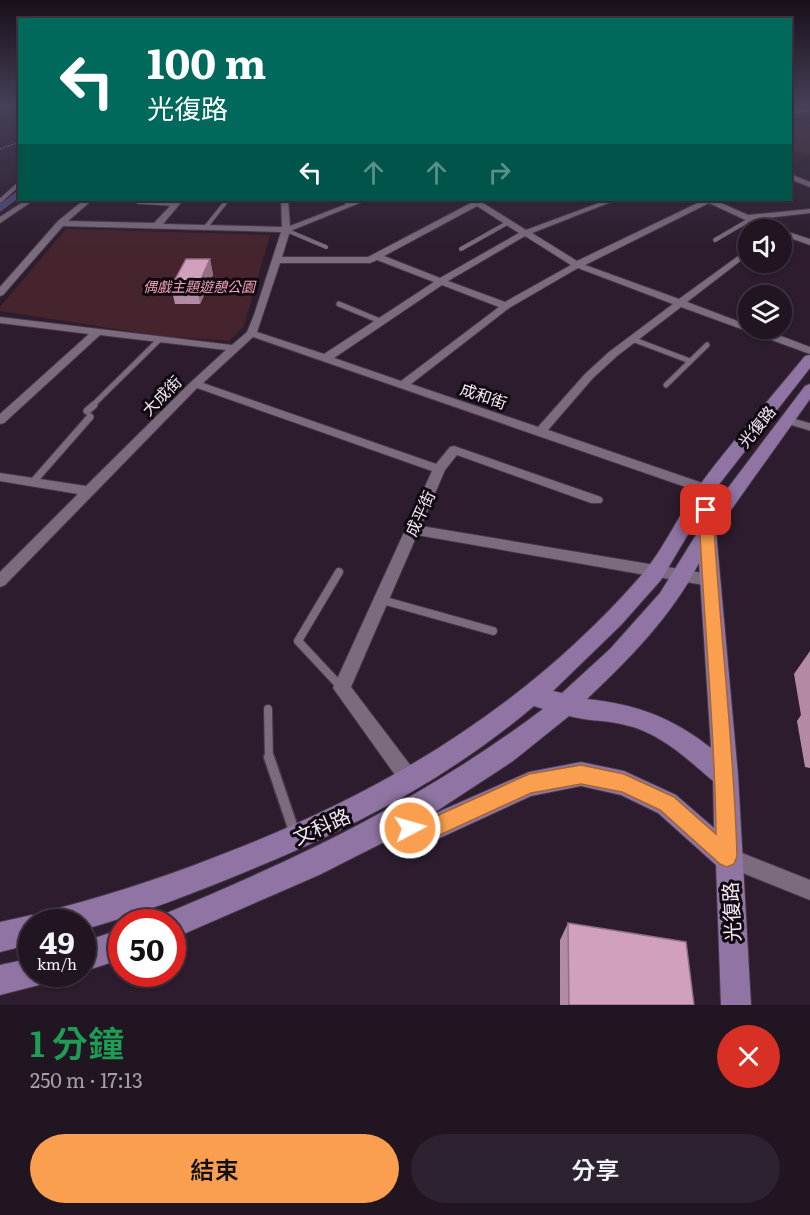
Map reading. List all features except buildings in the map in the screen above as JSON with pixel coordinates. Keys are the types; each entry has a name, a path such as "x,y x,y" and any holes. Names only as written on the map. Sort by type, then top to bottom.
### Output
{"main road":[{"name":"光復路","path":"736,1005 727,856 725,775 706,532 706,489 810,359"},
{"name":"光復路","path":"706,532 810,389"},
{"name":"文科路","path":"96,914 206,875 296,837 363,807 410,780 531,695 595,638 656,571 706,489"},
{"name":"文科路","path":"186,919 301,872 389,827 484,766 566,704 620,652 668,598 706,532"},
{"path":"531,695 582,709 621,713 651,722 681,739 725,775"},
{"path":"389,827 431,829 529,784 581,774 624,783 667,804 727,856"},
{"path":"0,937 18,932"},
{"path":"0,980 18,976"}],"street":[{"path":"792,177 810,185"},
{"path":"0,221 29,201"},
{"path":"0,293 61,223 87,201"},
{"name":"大成街","path":"0,581 195,384 250,333 259,315 286,230 284,201"},
{"path":"276,260 365,261 476,201"},
{"path":"479,201 577,265 738,324"},
{"path":"326,358 441,281 525,233 611,201"},
{"path":"403,385 506,306 577,265 707,201"},
{"path":"711,201 749,218 810,211"},
{"path":"156,226 178,202"},
{"path":"61,223 286,230 347,202"},
{"path":"792,236 810,242"},
{"path":"376,256 506,306"},
{"path":"540,432 589,376 677,303 738,258"},
{"path":"0,320 232,348"},
{"path":"0,420 97,332"},
{"name":"成和街","path":"250,333 706,489"},
{"path":"778,339 810,351"},
{"name":"成平街","path":"195,384 439,469 342,688"},
{"path":"439,469 454,450 596,500"},
{"path":"0,477 89,491"},
{"path":"411,529 709,580"},
{"path":"342,688 410,780"},
{"path":"727,856 810,890"}],"lane":[{"path":"0,201 18,185"},
{"path":"138,202 178,202"},
{"path":"205,228 225,203"},
{"path":"715,240 749,218"},
{"path":"460,249 509,222"},
{"path":"286,230 326,246"},
{"path":"339,304 380,321"},
{"path":"632,339 690,361"},
{"path":"33,482 89,414 159,340"},
{"path":"666,385 707,345"},
{"path":"786,420 810,427"},
{"path":"339,572 298,641 342,688"},
{"path":"382,600 493,631"},
{"path":"268,709 269,762 296,837"}],"green space":[{"name":"偶戲主題遊憩公園","path":"66,229 270,235 244,326 229,341 161,336 0,311 0,307"}],"waterway":[{"path":"0,209 18,194"}],"route":[{"path":"410,828 431,829 529,784 581,774 624,783 667,804 727,856 725,775 711,613 706,510"}]}
